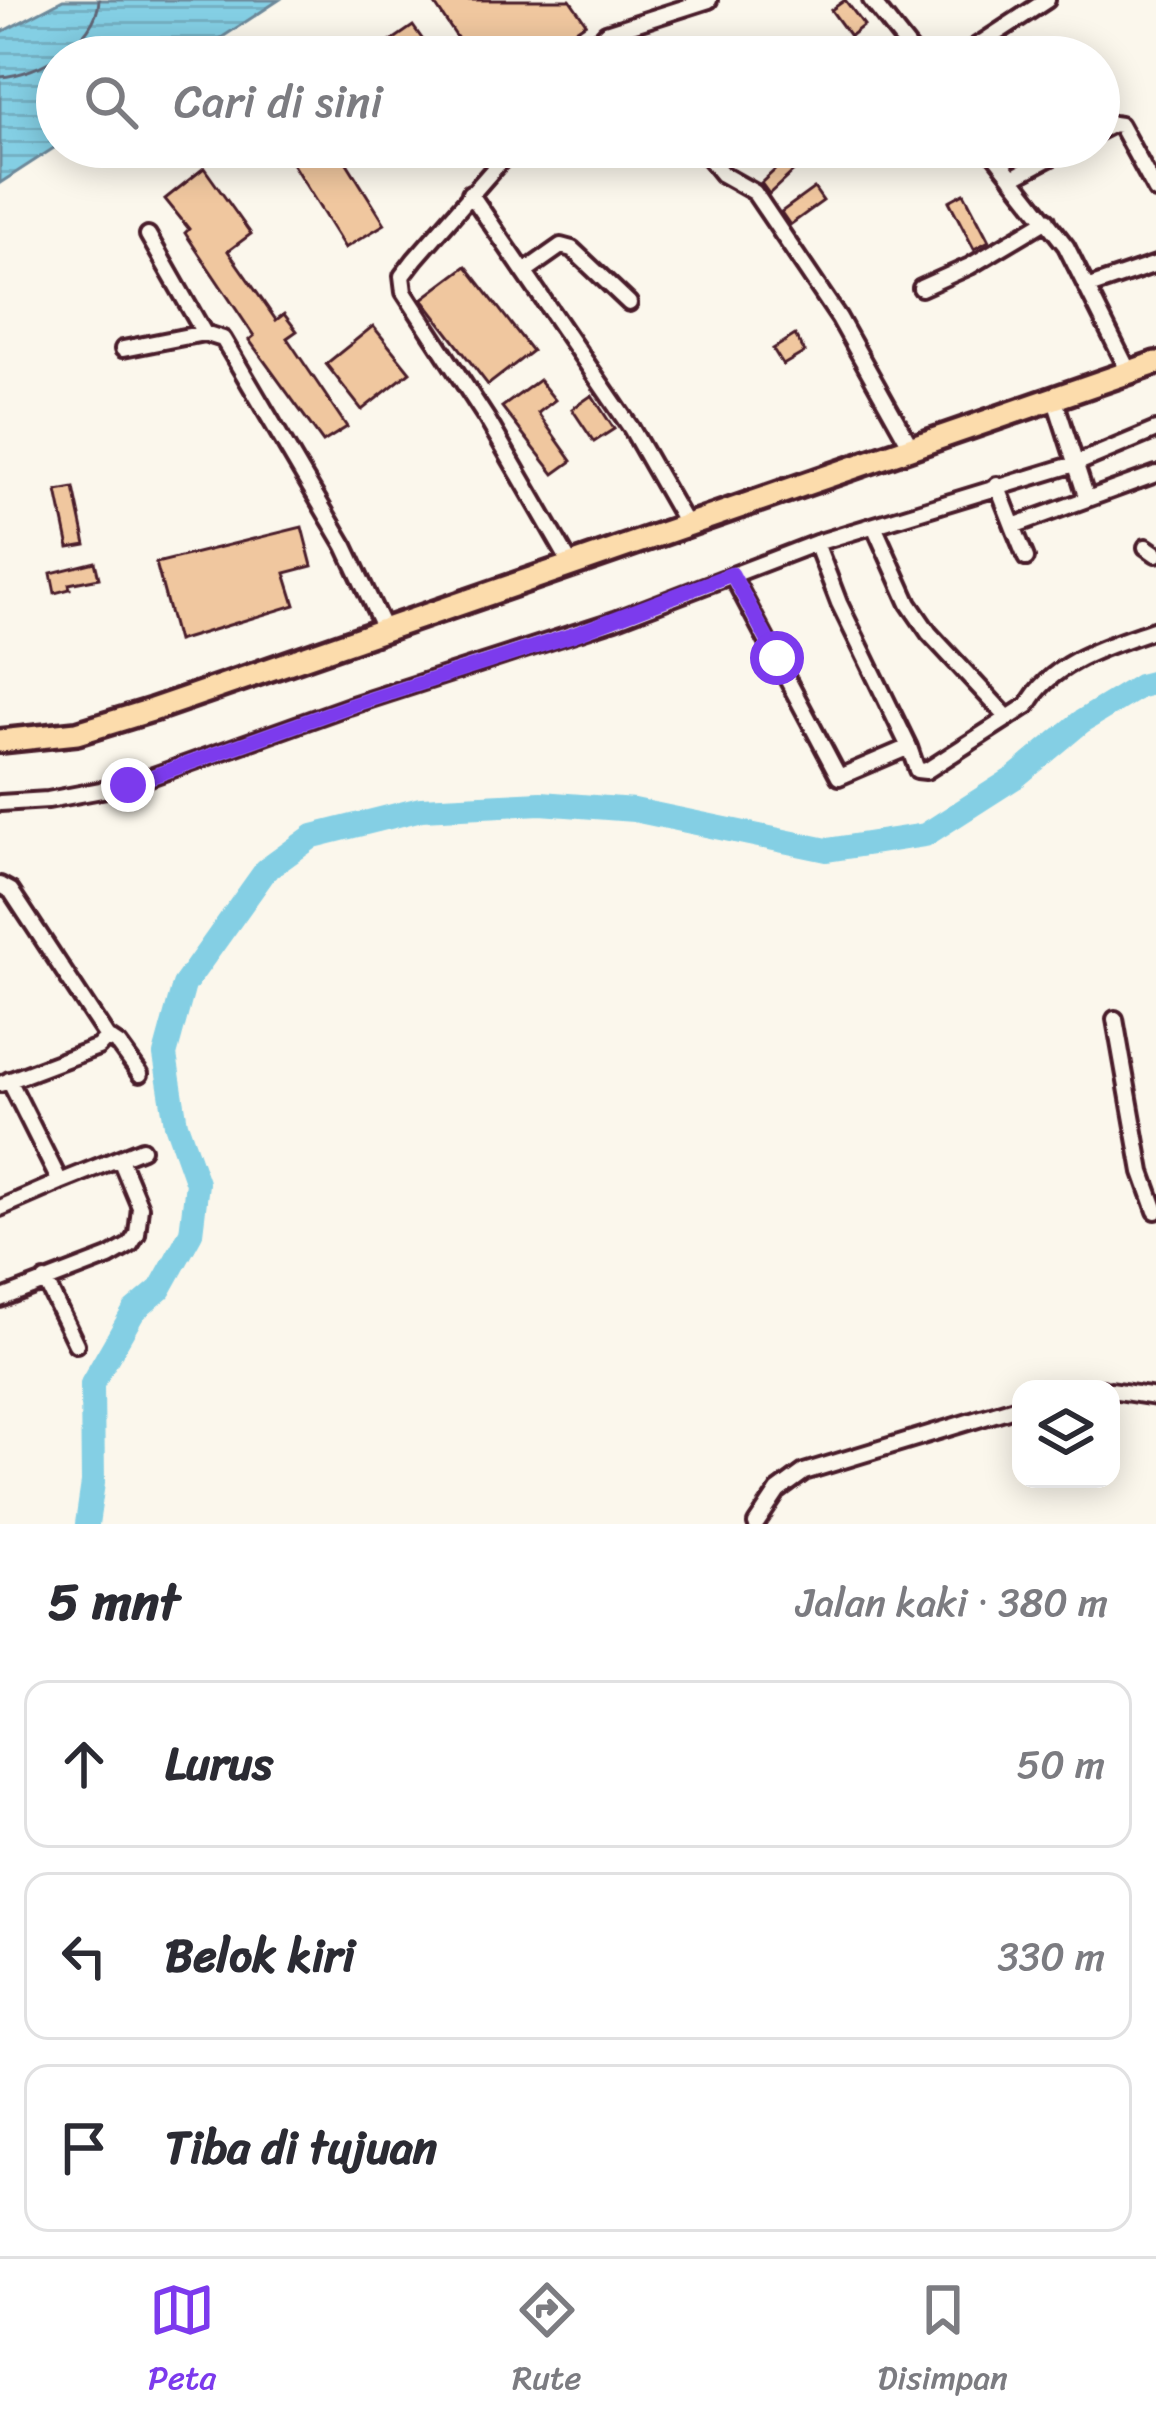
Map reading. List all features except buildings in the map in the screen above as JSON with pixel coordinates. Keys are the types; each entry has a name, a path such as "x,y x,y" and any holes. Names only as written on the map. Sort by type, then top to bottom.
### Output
{"highway":[{"path":"0,740 96,727 1156,363"}],"street":[{"path":"604,36 709,0"},
{"path":"871,0 899,36"},
{"path":"992,36 1047,0"},
{"path":"1120,125 1156,191"},
{"path":"494,168 402,276 404,292 487,419 572,566"},
{"path":"717,168 754,192 839,318 911,448"},
{"path":"1004,168 1047,220 1089,287 1128,370"},
{"path":"1012,178 1031,168"},
{"path":"470,194 631,428 686,524"},
{"path":"921,288 970,266 1047,220"},
{"path":"148,235 204,333"},
{"path":"524,272 561,246 572,249 628,303"},
{"path":"1089,287 1156,264"},
{"path":"123,349 204,333 223,339 345,546 384,629"},
{"path":"1054,397 1087,499"},
{"path":"0,803 128,785 349,706 575,634 817,543 1075,464 1156,430"},
{"path":"1013,526 1156,474"},
{"path":"997,485 1026,558"},
{"path":"875,528 909,604 1008,718"},
{"path":"817,543 839,602 917,770 924,772 1028,705 1037,688 1068,666 1156,629"},
{"path":"732,574 837,776 909,747"},
{"path":"0,885 11,891 106,1037 119,1045 140,1074"},
{"path":"1115,1019 1142,1172 1152,1182 1156,1211"},
{"path":"59,1181 4,1082 98,1047 106,1037"},
{"path":"0,1208 142,1149"},
{"path":"0,1299 109,1257 134,1240 140,1207 120,1159"},
{"path":"44,1280 76,1344"},
{"path":"1120,1392 1156,1397"},
{"path":"756,1524 778,1491 804,1472 1012,1409"}],"water":[{"path":"63,0 279,0 224,36 36,36 36,160 0,183 0,33"}],"waterway":[{"path":"87,1524 93,1483 92,1384 134,1311 160,1289 191,1233 197,1183 176,1124 165,1055 184,985 266,870 313,836 421,809 541,803 634,810 827,850 925,835 1014,778 1081,722 1140,686 1156,682"}],"route":[{"path":"128,785 349,706 575,634 732,574 777,658"}]}
